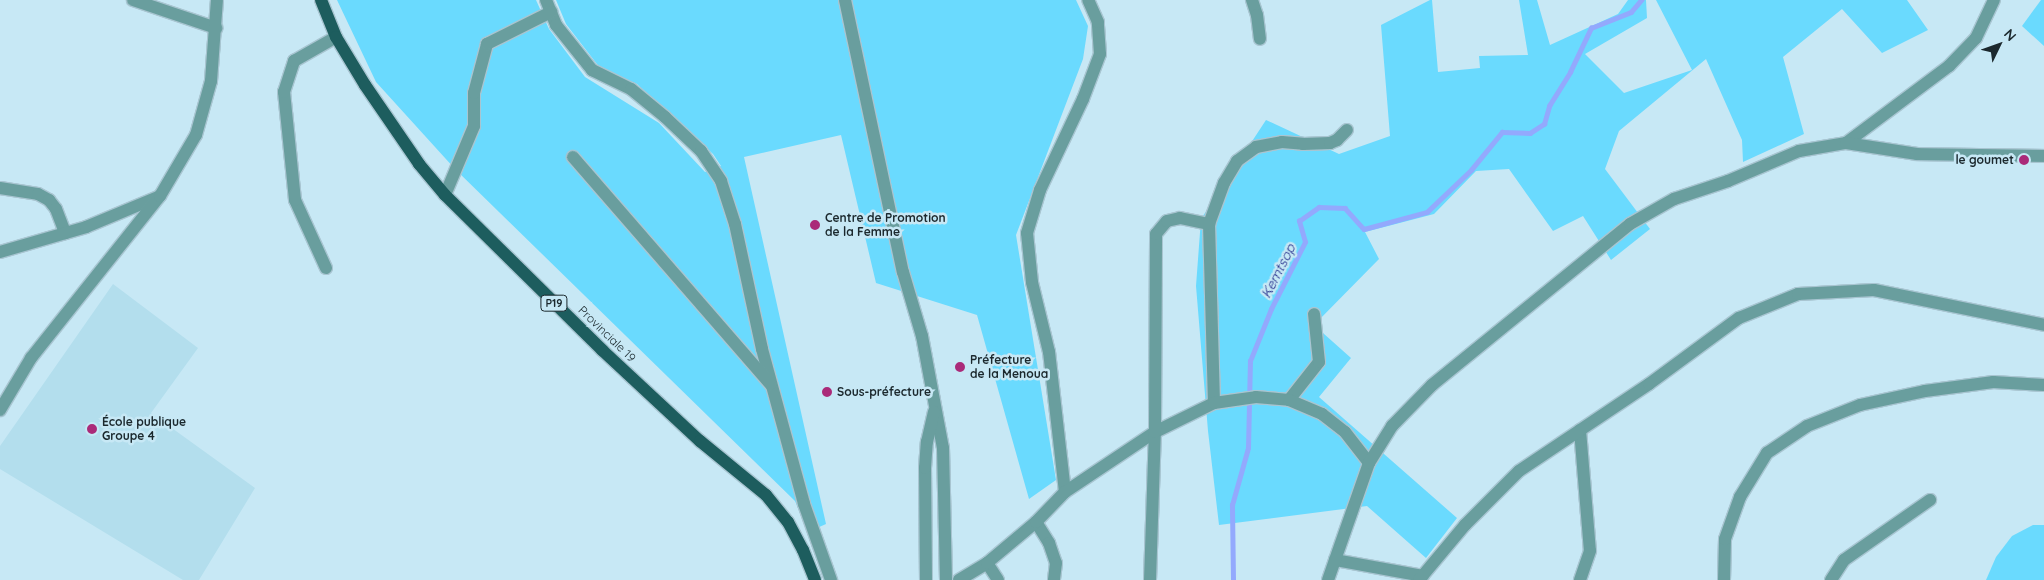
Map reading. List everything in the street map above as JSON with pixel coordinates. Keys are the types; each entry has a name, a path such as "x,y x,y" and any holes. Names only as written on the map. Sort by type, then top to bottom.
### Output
{"main road":[{"name":"Provinciale 19","path":"321,0 336,36 365,85 398,133 445,195 602,350 700,441 766,495 788,522 803,550 815,580"}],"street":[{"path":"133,0 216,28"},
{"path":"0,410 31,358 160,196 196,135 211,81 217,0"},
{"path":"845,0 903,272 922,336 943,448 946,580"},
{"path":"1065,492 1049,352 1032,282 1027,233 1040,190 1083,99 1100,54 1098,22 1088,0"},
{"path":"1252,0 1257,15 1260,39"},
{"path":"1846,143 1949,66 1976,38 1994,0"},
{"path":"445,195 474,126 474,93 487,44 548,6 556,25 592,70 631,89 665,117 701,151 721,181 735,224 773,388 804,504 831,580"},
{"path":"326,268 295,200 284,92 294,61 336,36"},
{"path":"1214,403 1209,224 1224,183 1237,161 1256,147 1282,142 1303,144 1330,143 1337,140 1346,130"},
{"path":"1328,580 1369,463 1392,426 1432,385 1630,224 1674,199 1728,181 1799,151 1846,143 1918,154 2044,156"},
{"path":"574,157 773,388"},
{"path":"0,188 38,194 49,200 56,209 65,233"},
{"path":"0,252 86,227 160,196"},
{"path":"1150,580 1155,432 1156,234 1167,221 1180,218 1209,224"},
{"path":"1336,560 1421,578 1465,525 1519,471 1649,384 1740,318 1798,294 1874,290 2044,325"},
{"path":"1289,400 1319,362 1314,314"},
{"path":"1724,580 1725,538 1740,497 1767,453 1807,426 1860,405 1925,391 1993,382 2044,385"},
{"path":"959,580 987,563 1036,522 1065,492 1155,432 1214,403 1256,397 1289,400 1322,414 1345,432 1369,463"},
{"path":"926,580 925,468 927,442 935,410"},
{"path":"1580,430 1590,551 1580,580"},
{"path":"1831,580 1844,560 1930,500"},
{"path":"1036,522 1049,543 1056,563 1054,580"},
{"path":"987,563 998,580"}],"shaded area":[{"path":"337,0 536,0 549,29 585,77 659,123 705,172 721,166 713,154 637,84 600,68 566,24 556,0 1076,0 1088,26 1083,59 1016,235 1056,480 1029,499 977,315 876,283 841,135 744,157 826,524 808,532 795,501 455,169 376,82"},
{"path":"1432,0 1438,72 1480,68 1479,56 1528,55 1519,0 1537,0 1550,45 1618,14 1628,0 1646,0 1647,18 1585,54 1624,93 1692,70 1656,0 1907,0 1928,30 1882,53 1842,9 1783,57 1804,134 1743,162 1742,140 1706,59 1619,131 1605,169 1650,229 1611,260 1583,216 1553,231 1509,169 1476,171 1434,214 1365,232 1379,259 1314,325 1351,358 1319,397 1457,518 1426,558 1367,506 1219,525 1208,431 1196,286 1201,219 1266,120 1339,154 1390,136 1381,25"},
{"path":"2041,0 2044,0 2044,46 2022,26"},
{"name":"École publique Groupe 4","path":"113,284 198,348 151,413 255,488 199,580 183,580 0,469 0,446"},
{"path":"2033,525 2044,525 2044,580 1986,580 1996,557 2012,536"}],"waterway":[{"name":"Kemtsop","path":"1233,580 1232,505 1248,448 1250,361 1271,309 1305,242 1299,221 1319,207 1345,208 1364,229 1427,212 1471,170 1502,132 1530,133 1544,124 1549,106 1570,72 1591,28 1631,12 1641,0"}],"place":[{"name":"le goumet","path":"2024,160"},
{"name":"Centre de Promotion de la Femme","path":"815,225"},
{"name":"Préfecture de la Menoua","path":"960,367"},
{"name":"Sous-préfecture","path":"827,392"},
{"name":"École publique Groupe 4","path":"92,429"}]}
